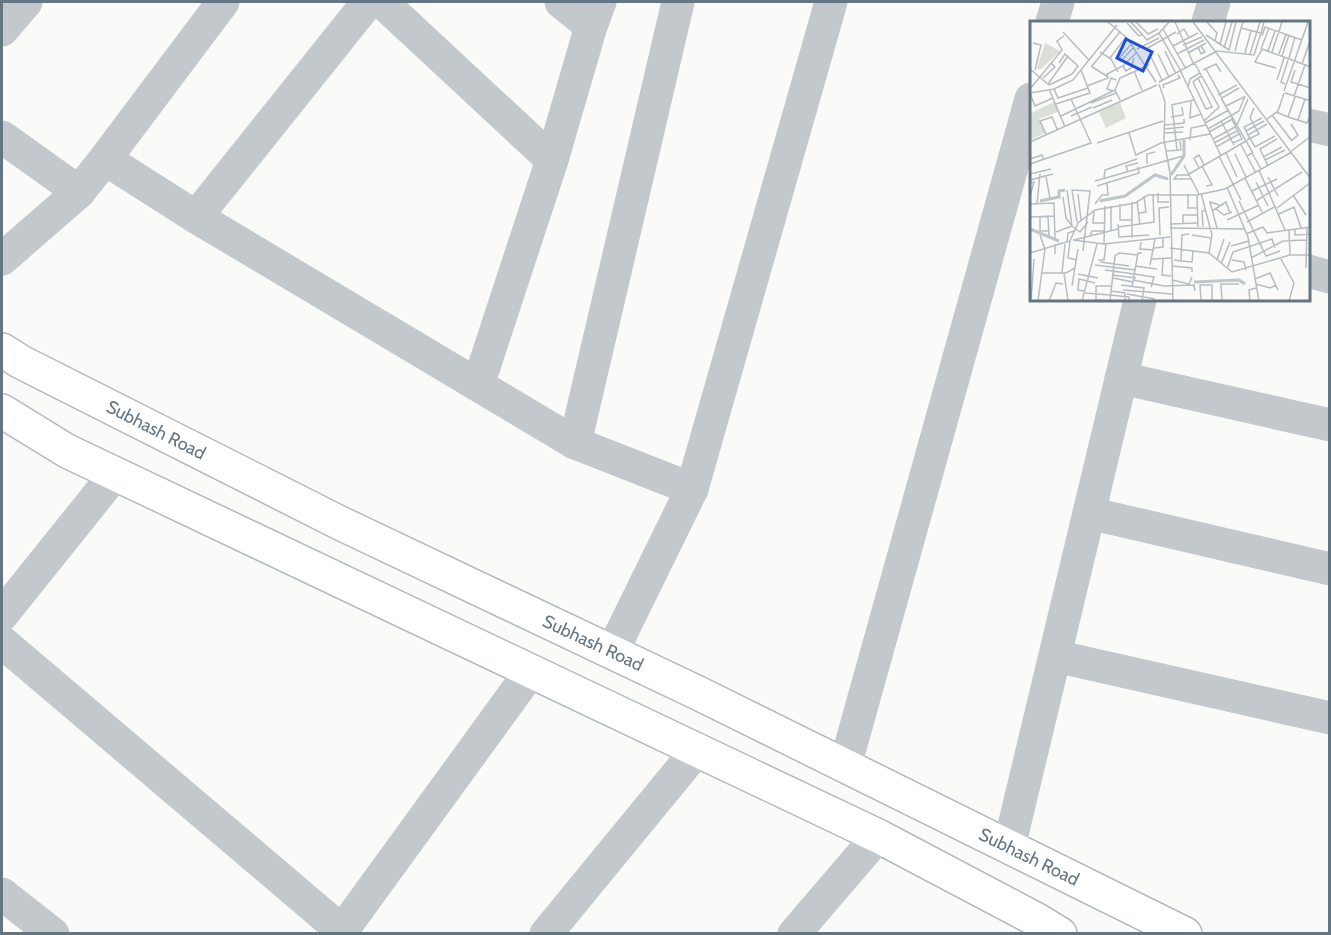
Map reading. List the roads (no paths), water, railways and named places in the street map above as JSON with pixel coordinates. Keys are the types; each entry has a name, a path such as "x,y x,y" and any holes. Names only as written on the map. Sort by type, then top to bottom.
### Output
{"street":[{"path":"2,30 26,2"},
{"path":"2,260 79,192 223,2"},
{"path":"196,217 368,2"},
{"path":"382,2 552,160"},
{"path":"478,385 552,160 595,14 561,2"},
{"path":"575,443 678,2"},
{"path":"612,652 692,489 831,2"},
{"path":"1052,21 1058,2"},
{"path":"1208,21 1214,2"},
{"path":"845,766 1030,103"},
{"path":"1310,125 1329,130"},
{"path":"2,137 79,192"},
{"path":"105,159 196,217 575,443 692,489"},
{"path":"1310,271 1329,276"},
{"path":"1009,847 1140,302"},
{"name":"Subhash Road","path":"2,350 340,523 698,693 1185,933"},
{"path":"1121,378 1329,425"},
{"path":"2,411 67,451 878,836 1043,929"},
{"path":"2,615 115,474"},
{"path":"1089,513 1329,569"},
{"path":"2,642 341,932 531,671"},
{"path":"1055,656 1329,718"},
{"path":"546,933 697,750"},
{"path":"794,933 878,836"},
{"path":"2,894 53,933"}]}
